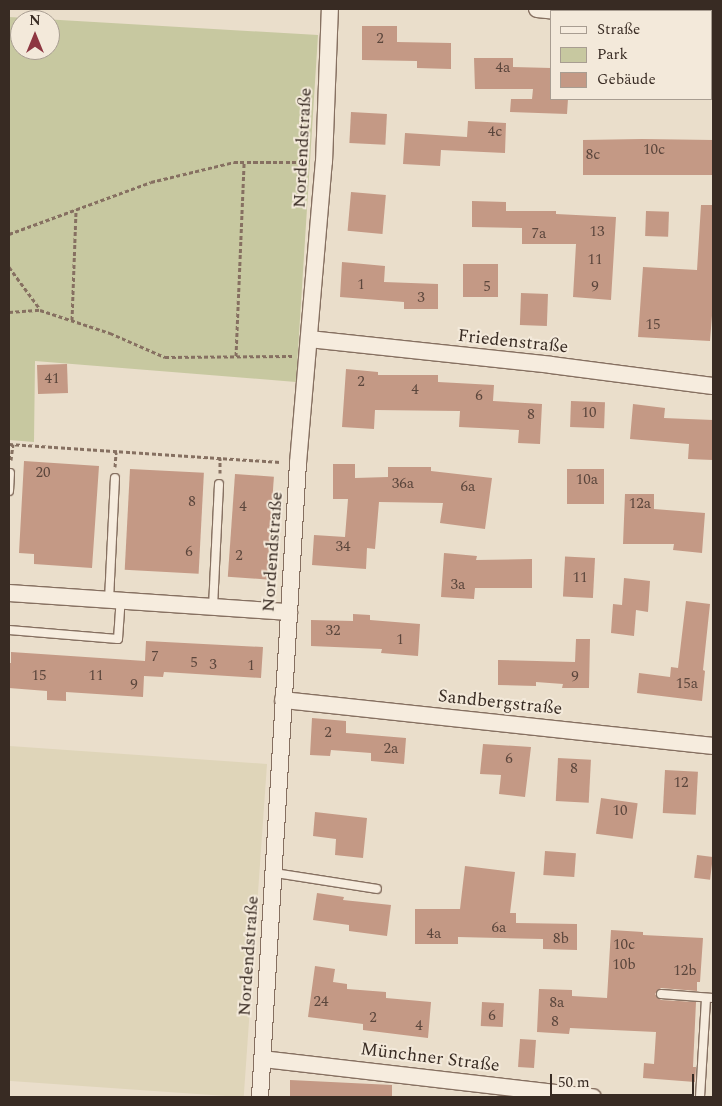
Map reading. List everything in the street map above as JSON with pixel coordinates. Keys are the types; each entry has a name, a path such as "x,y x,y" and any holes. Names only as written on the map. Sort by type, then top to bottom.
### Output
{"street":[{"name":"Nordendstraße","path":"260,1097 275,873 283,700 298,463 324,162 330,9"},
{"path":"537,9 550,10"},
{"name":"Friedenstraße","path":"309,338 551,365 713,386"},
{"path":"9,593 289,612"},
{"name":"Sandbergstraße","path":"283,700 713,746"},
{"name":"Münchner Straße","path":"263,1059 593,1097"}],"lane":[{"path":"9,491 10,473"},
{"path":"9,630 118,639 115,600 115,478"},
{"path":"213,606 219,484"},
{"path":"275,873 378,889"},
{"path":"661,994 710,998 700,1097"}],"path":[{"path":"9,234 151,182 244,162 324,162"},
{"path":"236,356 244,162"},
{"path":"72,320 76,210"},
{"path":"9,267 40,310"},
{"path":"9,312 40,310 110,333 165,357 307,356"},
{"path":"9,444 298,463"}],"shaded area":[{"path":"10,746 267,764 244,1097 9,1081"}],"green space":[{"path":"9,17 10,60 60,60 60,20 318,35 296,382 35,361 34,442 9,440"}],"building":[{"path":"362,26 397,26 397,42 451,43 451,69 417,68 417,61 362,60"},
{"path":"474,58 513,58 513,67 550,68 550,100 568,100 567,114 510,112 511,99 532,99 533,89 475,89"},
{"path":"351,112 387,114 385,145 349,143"},
{"path":"468,121 506,123 505,153 441,150 440,166 403,164 405,133 467,137"},
{"path":"583,140 713,140 713,175 583,175"},
{"path":"351,192 386,195 382,234 348,231"},
{"path":"472,201 506,202 506,211 556,211 556,214 616,217 611,300 573,297 576,244 522,244 522,228 472,227"},
{"path":"701,205 713,205 713,303 710,341 638,337 643,267 697,270"},
{"path":"646,211 669,212 668,237 645,236"},
{"path":"342,262 385,266 384,282 438,284 438,309 404,309 404,302 340,297"},
{"path":"463,264 498,264 498,297 463,297"},
{"path":"521,293 548,294 547,326 520,325"},
{"path":"67,364 68,393 38,394 37,365"},
{"path":"346,369 378,372 378,375 438,375 438,382 494,385 493,401 542,404 540,444 518,443 519,430 459,427 460,411 375,410 374,429 342,427"},
{"path":"571,401 605,402 604,428 570,427"},
{"path":"633,404 665,408 664,418 713,420 713,460 688,459 689,444 630,439"},
{"path":"24,461 99,466 92,568 34,564 34,554 19,553"},
{"path":"333,464 355,464 355,478 388,477 388,467 431,467 431,471 492,478 485,529 440,523 443,503 379,502 375,549 367,548 366,569 312,565 314,535 345,537 348,499 333,499"},
{"path":"130,469 204,473 199,574 125,570"},
{"path":"567,469 604,469 604,504 567,504"},
{"path":"235,474 274,477 267,579 228,577"},
{"path":"625,494 654,494 654,509 705,513 702,553 673,550 674,544 623,544"},
{"path":"444,553 477,556 476,560 532,559 532,588 475,588 474,599 441,597"},
{"path":"565,556 595,558 593,598 563,596"},
{"path":"624,578 650,581 648,612 636,610 634,636 611,633 613,604 622,605"},
{"path":"686,601 710,604 703,670 705,671 702,701 637,693 639,673 670,677 671,667 678,668"},
{"path":"353,614 370,615 370,620 420,624 418,656 381,653 382,649 311,646 311,620 353,621"},
{"path":"576,639 590,639 589,688 562,688 563,684 536,682 536,686 498,685 498,660 575,662"},
{"path":"146,641 263,647 261,678 164,672 163,677 144,676 143,697 66,692 66,701 47,700 47,691 9,688 11,652 145,661"},
{"path":"312,718 346,721 346,733 406,738 404,764 371,761 371,753 331,750 330,756 310,755"},
{"path":"483,744 531,747 525,797 499,794 501,775 480,774"},
{"path":"558,758 591,760 589,803 556,801"},
{"path":"665,770 698,772 696,815 663,813"},
{"path":"601,798 638,803 633,839 596,834"},
{"path":"315,812 367,818 363,858 335,855 336,839 313,836"},
{"path":"545,851 576,853 574,877 543,875"},
{"path":"697,855 713,857 710,880 694,878"},
{"path":"465,866 515,872 510,913 516,913 516,923 577,924 577,950 543,949 543,939 458,937 458,944 415,944 415,909 460,909"},
{"path":"317,893 344,897 343,900 391,905 387,936 349,931 349,925 313,920"},
{"path":"611,930 643,932 643,935 703,938 700,982 697,982 697,991 661,988 655,994 661,1000 696,1002 693,1067 696,1067 695,1082 643,1078 644,1063 654,1064 656,1032 570,1028 569,1034 537,1032 539,989 572,990 572,996 607,998"},
{"path":"315,966 335,969 333,982 347,984 347,989 386,992 386,998 431,1002 428,1038 363,1030 363,1024 308,1017"},
{"path":"482,1002 504,1003 503,1027 481,1026"},
{"path":"520,1039 536,1040 534,1068 518,1067"},
{"path":"290,1080 392,1085 392,1097 290,1097"}]}
